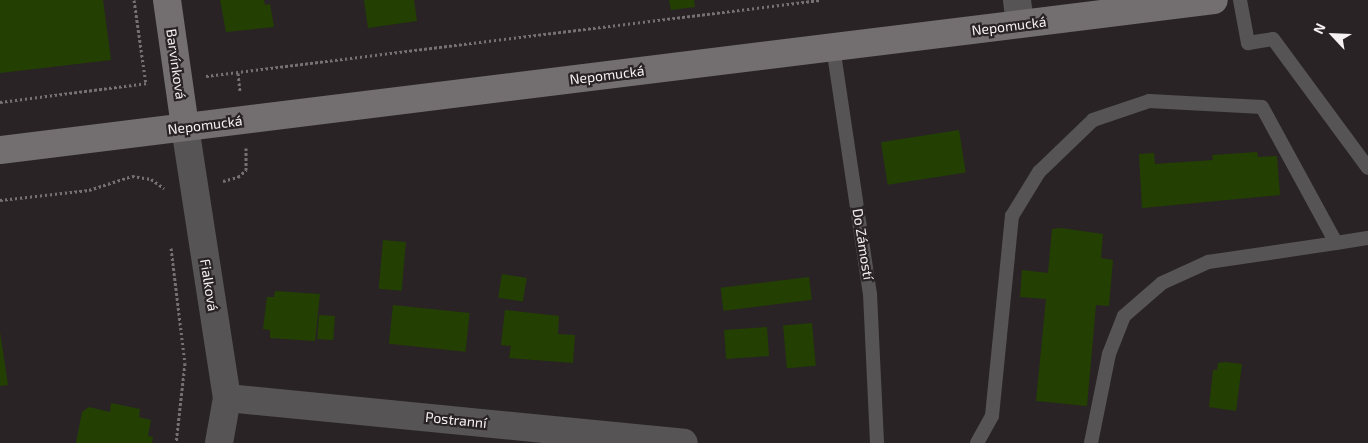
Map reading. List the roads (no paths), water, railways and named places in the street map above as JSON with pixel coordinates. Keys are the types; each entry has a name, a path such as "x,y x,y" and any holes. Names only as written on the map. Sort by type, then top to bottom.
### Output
{"street":[{"name":"Barvínková","path":"167,0 185,127"},
{"name":"Nepomucká","path":"0,150 833,48 1019,12 1214,0"},
{"name":"Fialková","path":"185,127 228,398 219,443"},
{"name":"Postranní","path":"228,398 684,443"}],"lane":[{"path":"1240,0 1248,43 1273,39 1368,168"},
{"name":"Do Zámostí","path":"833,48 870,294 877,443"},
{"path":"977,443 992,416 1012,216 1039,172 1093,120 1149,101 1262,107 1336,244"},
{"path":"1092,443 1109,354 1124,316 1162,283 1208,262 1368,238"}]}
